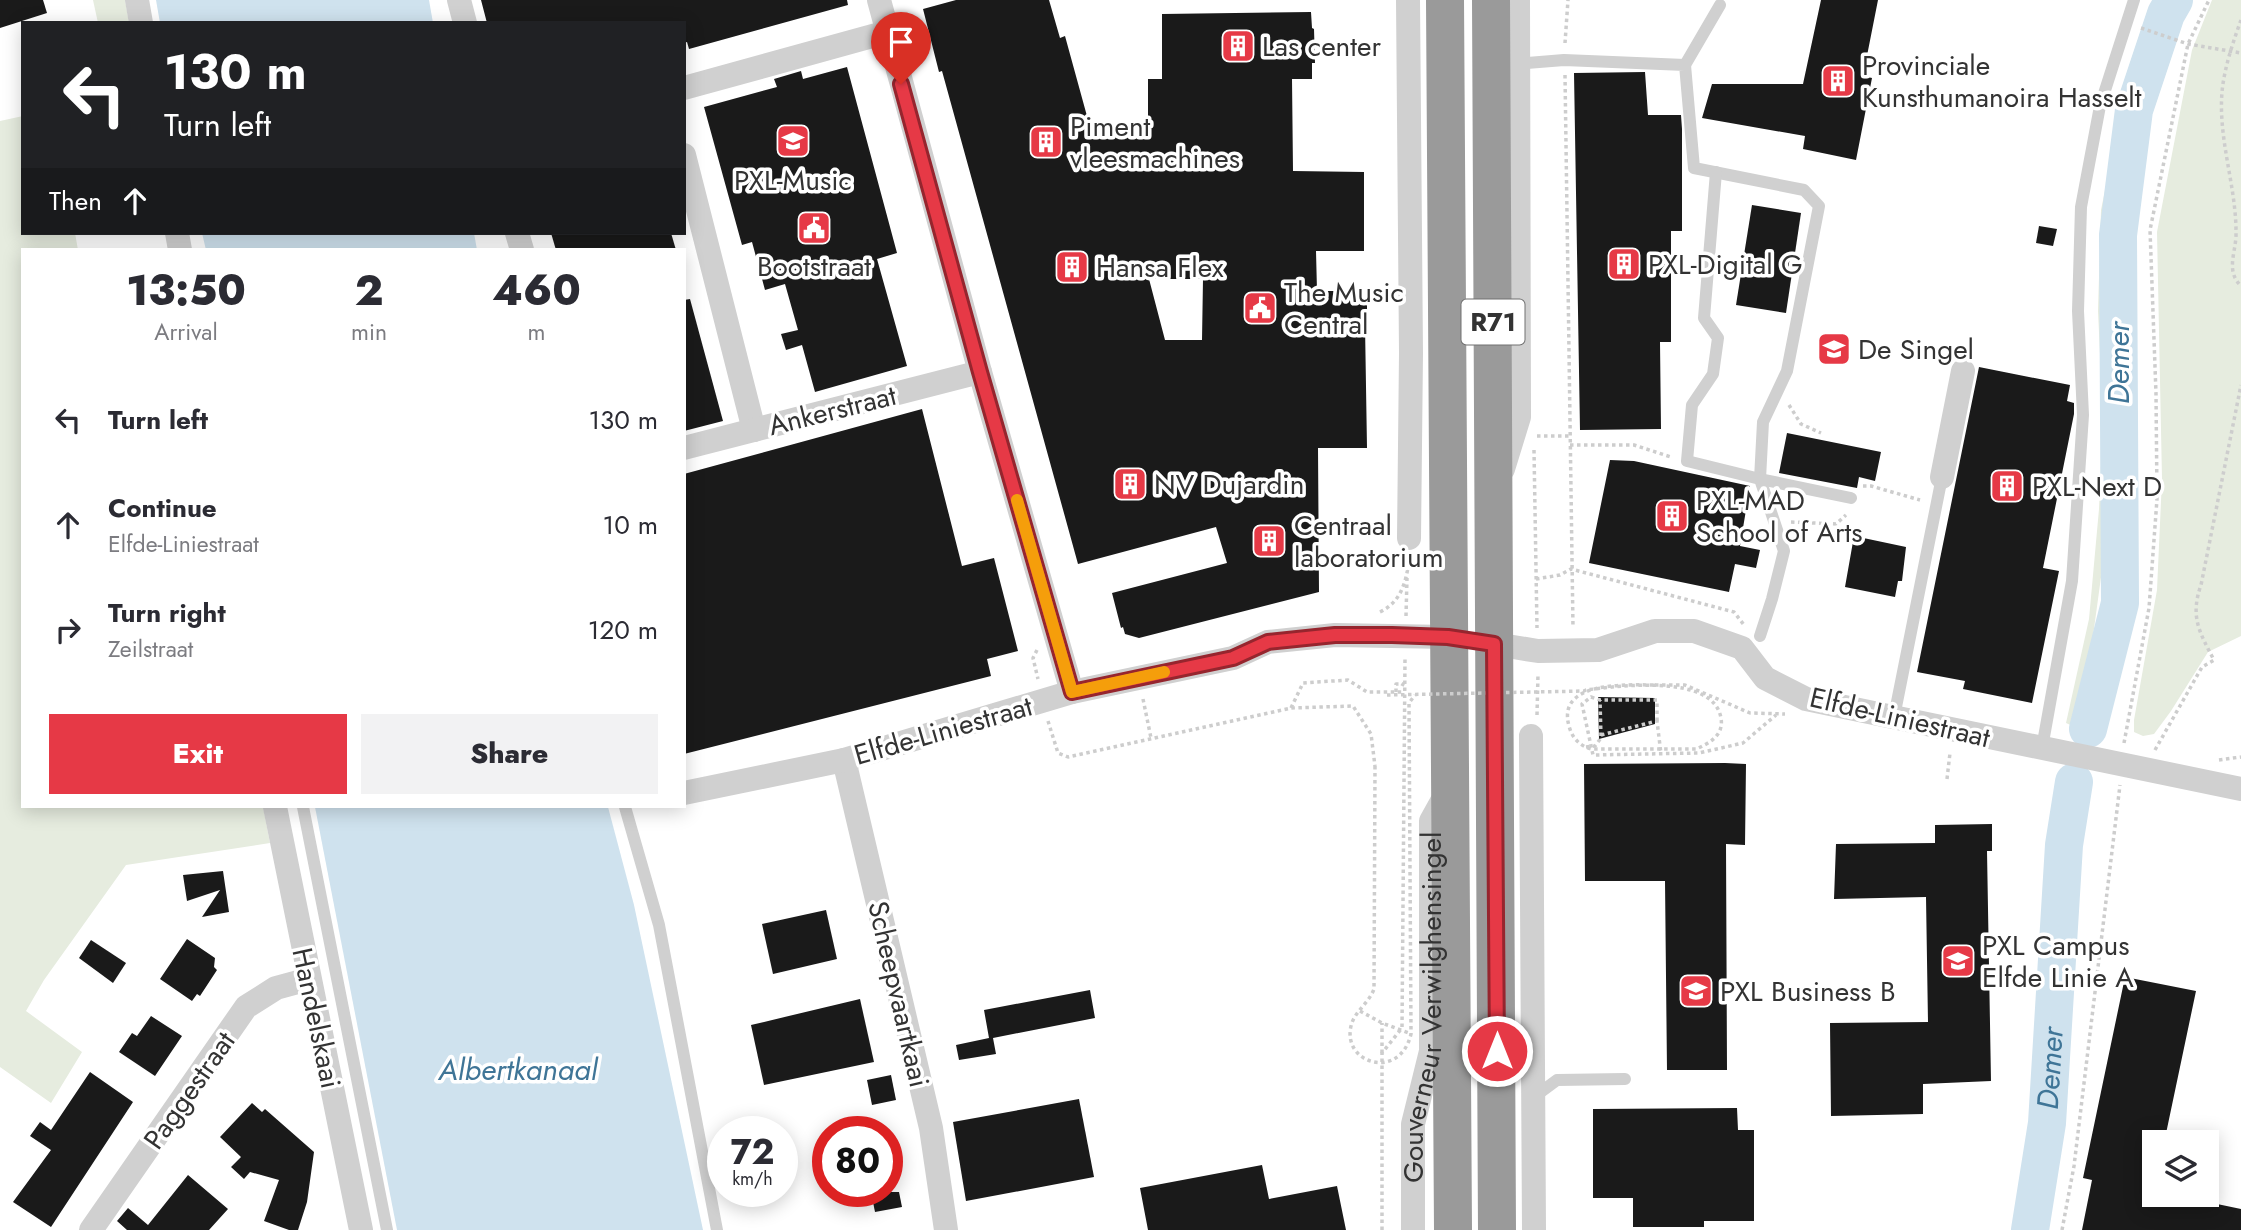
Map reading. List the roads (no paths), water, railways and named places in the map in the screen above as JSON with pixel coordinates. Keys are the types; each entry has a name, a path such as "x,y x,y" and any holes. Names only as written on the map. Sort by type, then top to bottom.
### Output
{"highway":[{"name":"Gouverneur Verwilghensingel","path":"1445,0 1448,790 1453,1230"},
{"name":"R71","path":"1491,0 1505,65 1493,499 1497,1230"},
{"path":"1448,637 1494,644"}],"street":[{"path":"137,0 141,21"},
{"path":"459,0 464,21"},
{"path":"878,0 980,372 1072,692"},
{"name":"Gouverneur Verwilghensingel","path":"1408,0 1411,353 1409,538"},
{"path":"1505,65 1518,0"},
{"path":"686,87 887,32"},
{"path":"686,163 754,430"},
{"name":"Gouverneur Verwilghensingel","path":"1411,353 1448,433"},
{"path":"1942,477 1963,371"},
{"name":"Ankerstraat","path":"686,447 980,372"},
{"name":"Elfde-Liniestraat","path":"1494,644 1538,650 1598,650 1655,631 1694,631 1742,648 1765,678 1806,699 2241,789"},
{"name":"Elfde-Liniestraat","path":"686,793 844,760 1072,692 1233,658 1268,642 1335,635 1448,637"},
{"path":"1531,736 1533,1226"},
{"name":"Scheepvaartkaai","path":"844,760 931,1128 946,1230"},
{"name":"Gouverneur Verwilghensingel","path":"1413,1230 1413,1124 1431,1051 1431,821 1448,790"},
{"name":"Handelskaai","path":"275,808 361,1230"},
{"name":"Paggestraat","path":"91,1230 246,1007 276,988 309,979"},
{"path":"1497,1180 1533,1226"}],"lane":[{"path":"2042,748 2072,581 2083,415 2078,311 2081,207 2100,106 2134,0"},
{"path":"1720,5 1685,65 1694,168 1804,190 1819,206 1787,371 1763,422 1760,479 1784,551 1772,599 1754,634"},
{"path":"1505,65 1564,60 1685,65"},
{"path":"1716,172 1704,318 1718,338 1713,374 1692,405 1687,461 1851,498"},
{"path":"1894,717 1942,477"},
{"name":"Handelskaai","path":"303,808 387,1230"},
{"path":"625,808 659,925 717,1230"},
{"path":"1533,1097 1557,1080 1625,1079"}],"water":[{"path":"156,0 429,0 433,21 160,21"},
{"path":"202,235 474,235 477,248 206,248"},
{"name":"Albertkanaal","path":"315,808 608,808 634,905 703,1230 397,1230"}],"waterway":[{"name":"Demer","path":"2088,729 2120,603 2118,235 2134,110 2166,14 2174,0"},
{"name":"Demer","path":"2030,1230 2047,1123 2064,845 2074,782"}],"place":[{"name":"Las center","path":"1238,46"},
{"name":"Provinciale Kunsthumanoira Hasselt","path":"1838,81"},
{"name":"PXL-Music","path":"793,141"},
{"name":"Piment vleesmachines","path":"1046,142"},
{"name":"Bootstraat","path":"814,228"},
{"name":"PXL-Digital G","path":"1624,264"},
{"name":"Hansa Flex","path":"1072,267"},
{"name":"The Music Central","path":"1260,308"},
{"name":"De Singel","path":"1834,349"},
{"name":"NV Dujardin","path":"1130,484"},
{"name":"PXL-Next D","path":"2007,486"},
{"name":"PXL-MAD School of Arts","path":"1672,516"},
{"name":"Centraal laboratorium","path":"1269,541"},
{"name":"PXL Campus Elfde Linie A","path":"1958,961"},
{"name":"PXL Business B","path":"1696,991"}]}
